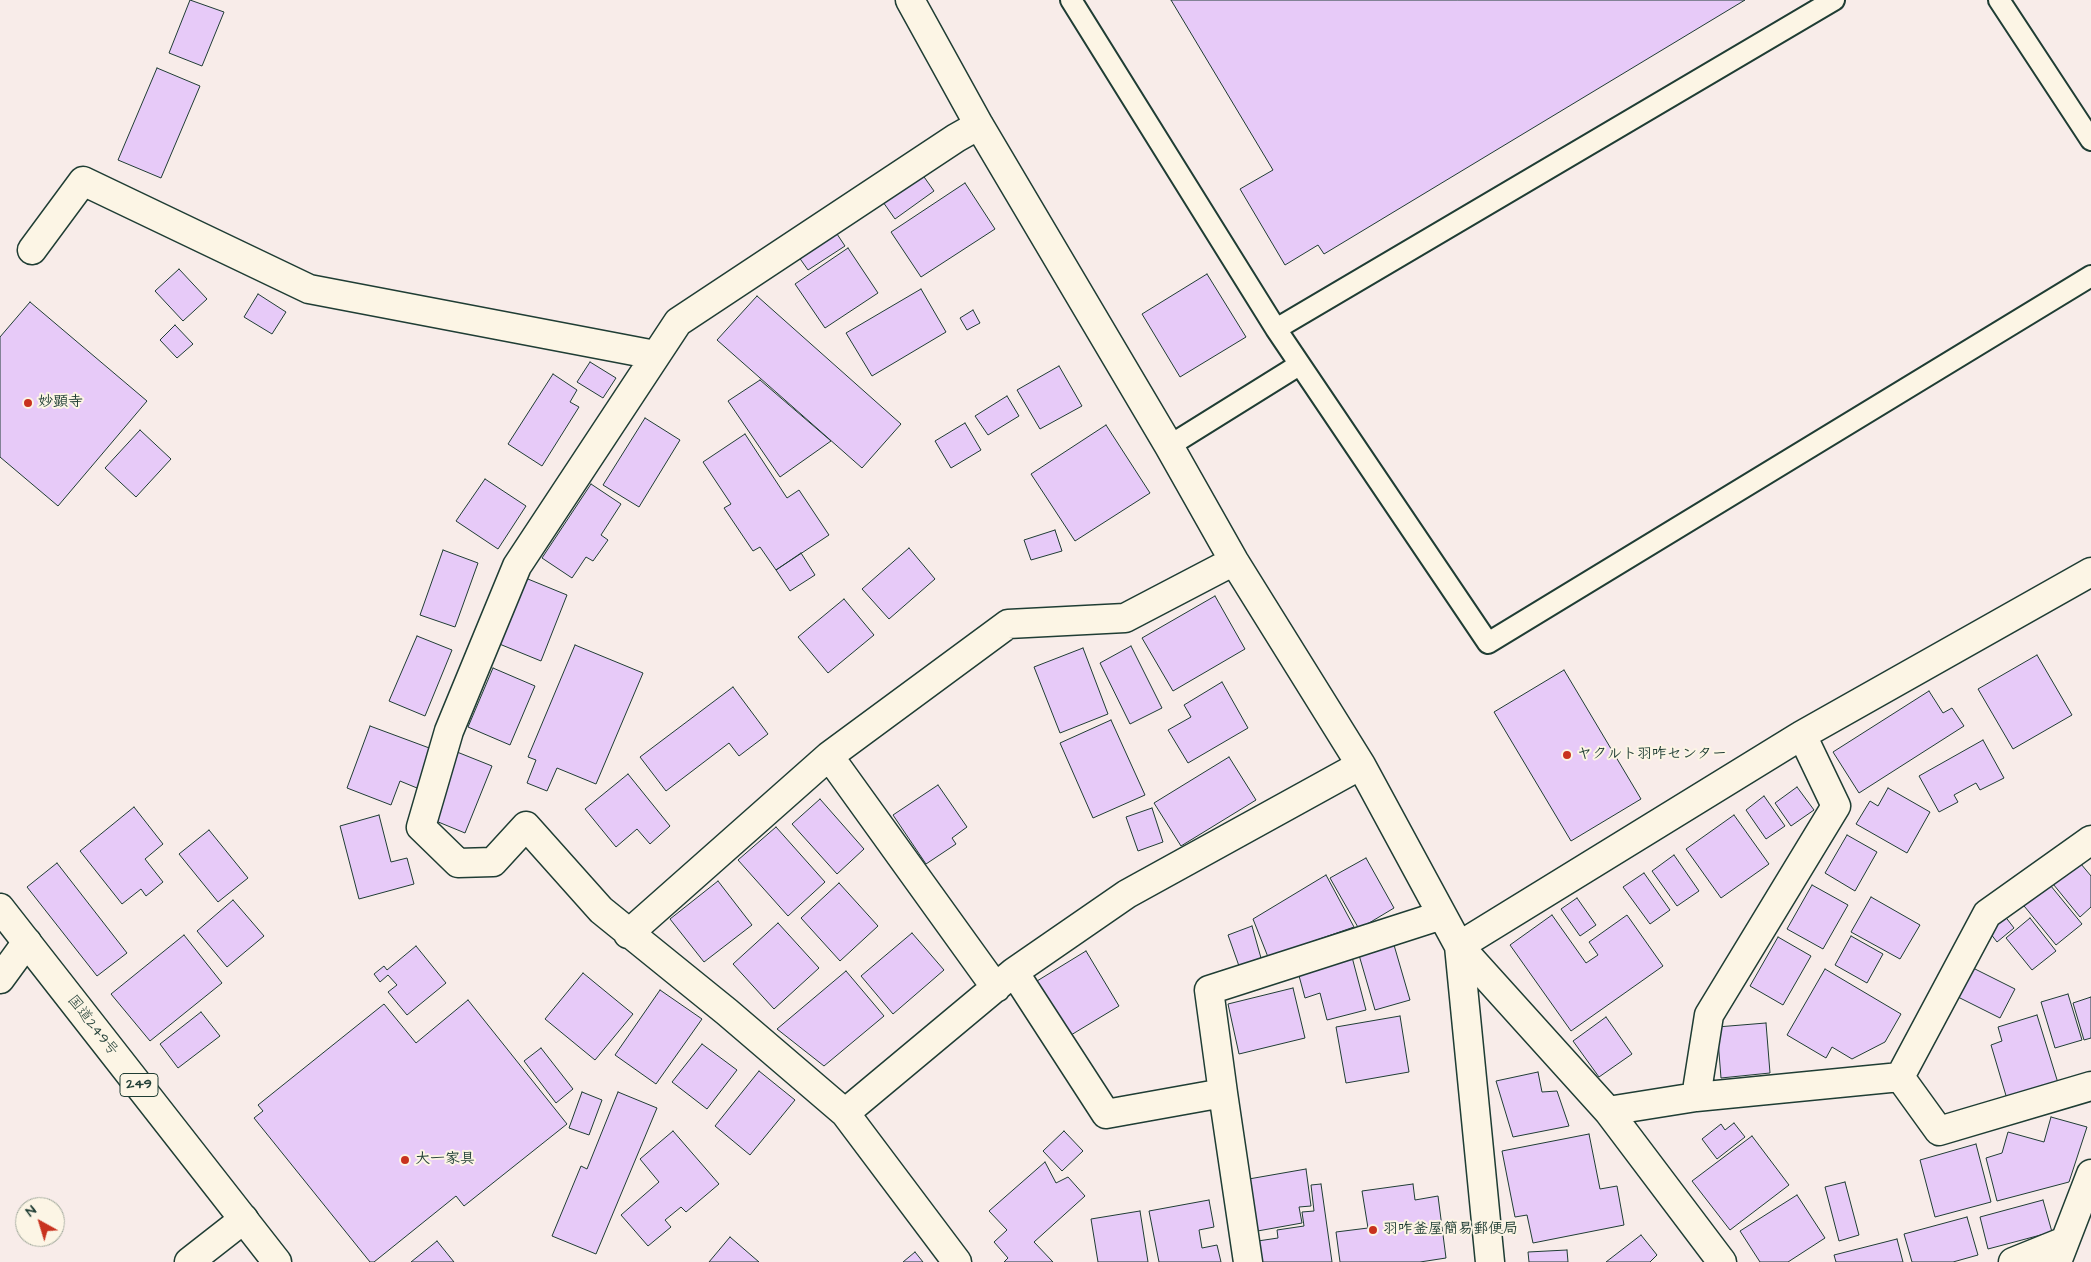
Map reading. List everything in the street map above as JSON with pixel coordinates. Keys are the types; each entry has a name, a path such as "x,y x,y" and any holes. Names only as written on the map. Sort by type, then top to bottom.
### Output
{"main road":[{"path":"910,0 979,125 1169,446 1234,561 1361,765 1459,946 1608,1111 1722,1262"},
{"path":"957,1262 844,1113 727,1012 628,934 601,910 526,826 493,862 458,863 420,827 449,731 517,566 678,322 948,143 979,125"},
{"path":"32,250 83,182 309,289 655,355"},
{"path":"628,934 830,756 1008,624 1126,618 1234,561"},
{"path":"1459,946 1802,735 2091,572"},
{"path":"1696,1097 1709,1015 1836,806 1802,735"},
{"path":"830,756 1005,980 1106,1114 1223,1094"},
{"path":"844,1113 1005,980 1127,894 1361,765"},
{"path":"1900,1078 1987,914 2091,840"},
{"name":"国道249号","path":"0,908 278,1262"},
{"path":"1248,1262 1209,990 1442,915"},
{"path":"2,974 27,942"},
{"path":"1459,946 1490,1262"},
{"path":"1608,1111 1696,1097 1900,1078"},
{"path":"1900,1078 1939,1131 2091,1086"},
{"path":"2013,1262 2061,1251 2091,1174"},
{"path":"189,1262 244,1219"}],"lane":[{"path":"1071,0 1299,365 1488,643 2091,276"},
{"path":"1276,329 1834,0"},
{"path":"1999,0 2091,140"},
{"path":"1169,446 1299,365"}],"building":[{"path":"190,0 224,12 202,66 169,53"},
{"path":"1171,0 1745,0 1324,254 1318,245 1285,265 1240,189 1273,170"},
{"path":"157,68 200,86 161,178 118,160"},
{"path":"922,174 934,191 895,219 883,202"},
{"path":"965,183 995,229 921,277 891,232"},
{"path":"833,228 845,246 808,270 796,253"},
{"path":"848,248 878,293 825,328 795,284"},
{"path":"179,269 207,299 183,321 155,291"},
{"path":"1207,274 1246,337 1180,377 1142,314"},
{"path":"921,289 946,332 872,376 846,333"},
{"path":"258,294 286,312 272,334 244,317"},
{"path":"757,296 901,424 862,468 717,340"},
{"path":"30,302 147,401 58,506 0,457 0,337"},
{"path":"973,310 980,323 967,330 960,318"},
{"path":"175,325 193,344 177,358 160,340"},
{"path":"590,362 616,378 603,398 577,382"},
{"path":"1059,366 1082,406 1040,429 1017,390"},
{"path":"553,374 577,390 570,402 579,407 542,466 508,444"},
{"path":"760,380 831,441 780,477 728,401"},
{"path":"1007,396 1019,416 988,435 975,416"},
{"path":"645,418 680,440 639,507 603,485"},
{"path":"965,423 981,450 951,468 935,441"},
{"path":"1106,425 1150,493 1075,541 1031,474"},
{"path":"140,430 171,459 136,497 105,468"},
{"path":"745,434 787,498 799,490 829,535 776,570 760,547 753,551 724,508 731,504 703,462"},
{"path":"485,479 526,506 498,549 456,521"},
{"path":"591,484 621,504 601,535 608,540 593,561 586,557 572,578 542,558"},
{"path":"1055,530 1062,551 1031,560 1024,540"},
{"path":"909,548 935,579 889,619 862,589"},
{"path":"443,550 478,563 455,627 420,615"},
{"path":"801,553 815,575 790,591 776,570"},
{"path":"523,577 567,595 541,661 497,643"},
{"path":"1215,596 1245,649 1173,691 1142,638"},
{"path":"844,599 874,635 828,673 798,637"},
{"path":"417,636 452,650 425,716 389,701"},
{"path":"575,645 643,673 596,784 557,768 547,791 527,783 536,760 528,757"},
{"path":"1131,646 1162,708 1130,724 1100,663"},
{"path":"1083,648 1108,714 1060,733 1034,667"},
{"path":"2037,655 2072,715 2013,749 1978,689"},
{"path":"493,668 535,686 510,745 468,727"},
{"name":"ヤクルト羽咋センター","path":"1564,670 1641,799 1571,841 1494,712"},
{"path":"1222,682 1248,728 1188,763 1168,730 1191,717 1184,705"},
{"path":"733,687 768,734 739,756 729,743 666,791 640,757"},
{"path":"1929,691 1943,713 1952,708 1964,726 1859,793 1833,752"},
{"path":"1111,720 1145,795 1093,818 1060,743"},
{"path":"370,726 432,749 417,788 400,781 391,805 347,788"},
{"path":"1983,740 2004,778 1980,790 1976,783 1954,795 1958,802 1939,812 1919,776"},
{"path":"457,752 492,766 465,833 431,819"},
{"path":"1229,757 1256,800 1181,846 1154,803"},
{"path":"628,774 670,826 650,844 637,829 616,847 585,809"},
{"path":"938,785 967,827 952,838 956,844 926,864 893,815"},
{"path":"1797,787 1814,810 1791,826 1775,803"},
{"path":"1888,788 1930,812 1907,853 1856,824 1870,801 1878,806"},
{"path":"1764,796 1785,826 1766,839 1746,810"},
{"path":"820,799 864,849 837,874 792,824"},
{"path":"134,807 163,844 145,859 163,882 146,896 141,889 122,904 80,851"},
{"path":"1152,808 1163,842 1138,851 1126,817"},
{"path":"379,815 391,862 407,858 414,884 359,899 340,826"},
{"path":"1734,815 1769,864 1721,898 1686,849"},
{"path":"776,827 825,882 788,916 738,860"},
{"path":"209,830 248,878 218,902 179,854"},
{"path":"1847,835 1877,852 1855,891 1825,873"},
{"path":"1674,855 1699,891 1677,906 1652,871"},
{"path":"1366,858 1394,908 1359,929 1330,878"},
{"path":"2076,858 2091,876 2091,907 2080,917 2049,879"},
{"path":"57,863 127,953 97,976 27,887"},
{"path":"1644,873 1670,910 1650,924 1623,887"},
{"path":"1326,875 1354,927 1268,957 1253,919"},
{"path":"2046,880 2082,924 2056,945 2020,901"},
{"path":"718,881 752,925 704,962 670,919"},
{"path":"839,883 878,926 840,961 801,918"},
{"path":"1812,885 1848,905 1823,949 1787,929"},
{"path":"1871,897 1920,925 1900,959 1851,932"},
{"path":"1577,898 1596,925 1580,936 1561,909"},
{"path":"233,900 264,936 227,967 197,931"},
{"path":"1552,915 1586,963 1598,955 1589,942 1627,915 1663,966 1571,1031 1510,945"},
{"path":"2004,915 2014,928 1997,942 1987,929"},
{"path":"2030,918 2056,951 2032,970 2006,938"},
{"path":"778,923 819,968 774,1009 733,964"},
{"path":"1252,926 1261,958 1239,966 1228,935"},
{"path":"912,933 944,970 893,1014 861,976"},
{"path":"184,935 222,983 150,1041 111,994"},
{"path":"1851,936 1883,954 1867,983 1835,965"},
{"path":"1778,937 1811,956 1783,1005 1750,986"},
{"path":"1394,945 1410,1000 1375,1010 1359,955"},
{"path":"416,946 446,983 407,1015 388,992 397,985 388,975 380,982 374,974 384,966 387,970"},
{"path":"1086,951 1119,1006 1071,1035 1037,981"},
{"path":"1352,957 1366,1010 1327,1020 1320,993 1305,998 1298,972"},
{"path":"1971,967 2015,989 2000,1018 1956,996"},
{"path":"1825,969 1901,1014 1885,1042 1852,1059 1832,1047 1826,1058 1787,1035"},
{"path":"846,971 884,1016 824,1066 777,1029"},
{"path":"583,973 633,1014 595,1060 545,1019"},
{"path":"1293,988 1305,1038 1239,1054 1228,1004"},
{"path":"660,990 702,1019 656,1084 615,1055"},
{"path":"2068,994 2082,1040 2055,1048 2041,1002"},
{"path":"2091,997 2091,1038 2084,1040 2073,1003"},
{"name":"大一家具","path":"468,1000 567,1124 464,1206 456,1196 374,1262 370,1262 254,1118 263,1111 258,1105 384,1004 416,1043"},
{"path":"201,1012 220,1036 178,1068 160,1044"},
{"path":"2037,1015 2058,1083 2007,1099 1991,1045 2002,1041 1998,1027"},
{"path":"1400,1016 1409,1072 1346,1083 1336,1027"},
{"path":"1606,1017 1632,1054 1599,1077 1573,1041"},
{"path":"1766,1023 1770,1073 1721,1078 1717,1027"},
{"path":"702,1044 737,1070 707,1109 672,1082"},
{"path":"541,1048 573,1089 556,1103 524,1061"},
{"path":"759,1071 795,1100 750,1155 715,1126"},
{"path":"1538,1072 1542,1092 1557,1091 1569,1126 1513,1137 1496,1081"},
{"path":"582,1092 602,1100 589,1135 569,1128"},
{"path":"618,1092 657,1108 596,1254 552,1236 581,1166 587,1169"},
{"path":"2051,1117 2087,1127 2069,1182 1997,1201 1986,1158 2002,1153 2008,1132 2044,1142"},
{"path":"1734,1123 1745,1137 1717,1159 1702,1139 1721,1124 1725,1130"},
{"path":"673,1131 719,1184 686,1212 681,1207 665,1220 671,1227 648,1246 621,1215 659,1182 640,1159"},
{"path":"1064,1131 1083,1151 1062,1171 1043,1151"},
{"path":"1589,1134 1600,1189 1617,1186 1624,1225 1533,1243 1527,1215 1515,1217 1502,1151"},
{"path":"1752,1136 1789,1185 1730,1230 1692,1181"},
{"path":"1976,1144 1991,1202 1935,1217 1920,1160"},
{"path":"1045,1162 1056,1183 1068,1177 1085,1196 1034,1242 1053,1262 1004,1262 1008,1258 994,1242 1007,1230 989,1211"},
{"path":"1306,1169 1311,1206 1299,1207 1302,1223 1252,1232 1243,1180"},
{"path":"1845,1182 1859,1235 1839,1241 1825,1187"},
{"path":"1321,1184 1332,1262 1254,1262 1251,1242 1278,1238 1277,1230 1304,1226 1302,1212 1314,1211 1311,1185"},
{"path":"1413,1184 1415,1200 1438,1196 1446,1258 1420,1262 1340,1262 1336,1232 1368,1228 1362,1191"},
{"path":"1797,1195 1825,1238 1788,1262 1760,1262 1740,1231"},
{"path":"1209,1200 1214,1227 1199,1230 1202,1248 1217,1245 1221,1262 1159,1262 1149,1211"},
{"path":"2043,1200 2052,1232 1988,1249 1980,1217"},
{"path":"1140,1211 1148,1262 1098,1262 1091,1219"},
{"path":"1967,1217 1978,1255 1953,1262 1912,1262 1904,1234"},
{"path":"1641,1235 1657,1255 1650,1262 1606,1262"},
{"path":"730,1237 759,1262 709,1262"},
{"path":"1897,1239 1903,1262 1836,1262 1834,1255"},
{"path":"437,1241 454,1262 411,1262"},
{"path":"1567,1250 1568,1262 1529,1262 1528,1252"},
{"path":"915,1252 923,1262 903,1262"}],"place":[{"name":"妙顕寺","path":"28,403"},
{"name":"ヤクルト羽咋センター","path":"1567,755"},
{"name":"大一家具","path":"405,1160"},
{"name":"羽咋釜屋簡易郵便局","path":"1373,1230"}]}
